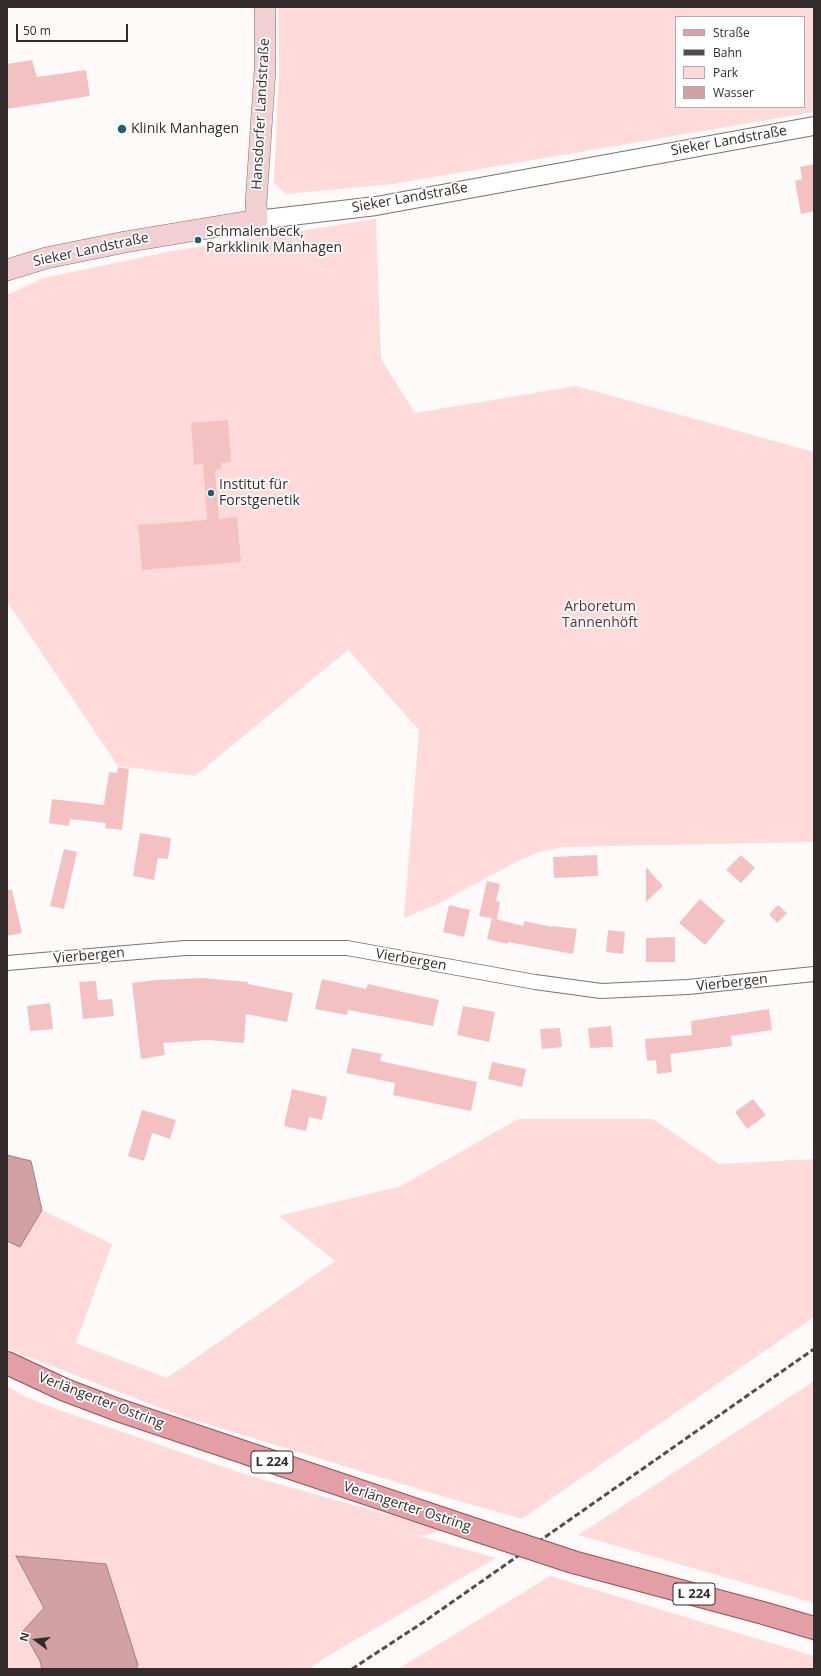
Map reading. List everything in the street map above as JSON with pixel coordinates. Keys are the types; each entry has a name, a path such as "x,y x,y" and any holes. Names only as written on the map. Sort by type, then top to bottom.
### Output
{"main road":[{"name":"Hansdorfer Landstraße","path":"257,220 256,208 264,70 265,7"},
{"name":"Sieker Landstraße","path":"7,270 46,258 125,242 257,220"},
{"name":"Verlängerter Ostring","path":"7,1363 65,1390 118,1410 573,1562 814,1628"},
{"path":"7,1378 65,1390"}],"street":[{"name":"Sieker Landstraße","path":"257,220 376,206 814,126"},
{"name":"Vierbergen","path":"7,963 185,948 347,948 535,982 601,991 688,987 814,974"}],"green space":[{"path":"278,7 814,7 814,112 393,184 286,194 274,183 279,69"},
{"name":"Arboretum Tannenhöft","path":"376,219 381,359 415,413 576,386 814,452 814,842 564,847 540,852 518,861 438,904 404,918 419,730 348,650 195,776 118,766 7,602 7,295 43,278 172,251"},
{"path":"518,1119 653,1119 719,1164 814,1159 814,1317 522,1519 435,1494 181,1416 7,1349 7,1241 20,1246 42,1210 112,1244 76,1343 167,1378 335,1261 279,1216 401,1186"},
{"path":"814,1381 814,1603 578,1535"},
{"path":"7,1386 26,1397 59,1410 250,1476 443,1530 424,1536 405,1532 496,1558 323,1659 309,1669 136,1669 138,1665 106,1564 16,1556 44,1608 40,1661 42,1669 7,1669"},
{"path":"550,1576 814,1656 814,1669 398,1669"}],"water":[{"path":"7,1155 31,1161 42,1210 20,1247 7,1241"},
{"path":"16,1556 106,1564 138,1665 136,1669 42,1669 40,1661 23,1631 44,1608"}],"building":[{"path":"32,60 37,77 86,70 90,96 7,109 7,64"},
{"path":"814,164 814,211 801,214 795,181 802,179 800,167"},
{"name":"Institut für Forstgenetik","path":"228,420 231,462 221,463 221,469 215,470 219,519 237,517 241,562 142,570 138,525 207,520 203,464 194,465 191,423"},
{"path":"118,767 129,769 122,830 105,828 106,823 70,819 69,826 49,823 52,799 104,805 109,772 117,773"},
{"path":"140,833 171,838 168,859 158,858 154,880 133,876"},
{"path":"64,849 77,852 64,909 50,906"},
{"path":"597,855 598,876 554,878 553,857"},
{"path":"741,855 755,868 741,883 726,870"},
{"path":"646,867 663,886 646,902"},
{"path":"487,881 500,884 496,901 500,902 497,919 479,916"},
{"path":"7,890 12,890 22,933 7,936"},
{"path":"700,899 725,921 705,945 679,923"},
{"path":"449,905 470,910 464,937 443,932"},
{"path":"778,905 787,913 777,923 769,914"},
{"path":"492,918 523,926 524,921 552,927 577,929 573,954 508,942 507,944 487,939"},
{"path":"608,930 625,932 623,954 606,952"},
{"path":"675,937 675,962 646,962 646,938"},
{"path":"202,978 248,982 248,984 293,993 287,1022 246,1014 244,1043 207,1040 163,1043 165,1055 141,1059 132,983 156,980"},
{"path":"322,979 366,989 368,984 439,1000 433,1026 348,1010 347,1015 315,1009"},
{"path":"96,981 98,1000 112,999 114,1016 83,1019 79,982"},
{"path":"50,1003 53,1029 30,1031 27,1006"},
{"path":"463,1006 495,1012 489,1042 457,1035"},
{"path":"769,1009 772,1030 731,1036 732,1046 670,1054 672,1072 657,1074 656,1060 647,1061 645,1039 692,1035 691,1021"},
{"path":"611,1026 613,1047 590,1048 588,1028"},
{"path":"560,1028 562,1047 542,1049 540,1029"},
{"path":"352,1048 382,1054 380,1061 477,1082 471,1111 393,1095 395,1083 346,1073"},
{"path":"492,1062 526,1069 522,1087 488,1079"},
{"path":"292,1089 327,1097 322,1120 309,1117 306,1131 284,1126"},
{"path":"753,1099 766,1115 747,1129 735,1112"},
{"path":"142,1110 176,1120 170,1139 152,1133 144,1161 128,1156"}],"railway":[{"path":"352,1669 425,1621 814,1349"}],"place":[{"name":"Klinik Manhagen","path":"122,129"},
{"name":"Schmalenbeck, Parkklinik Manhagen","path":"198,240"},
{"name":"Institut für Forstgenetik","path":"211,493"}]}
